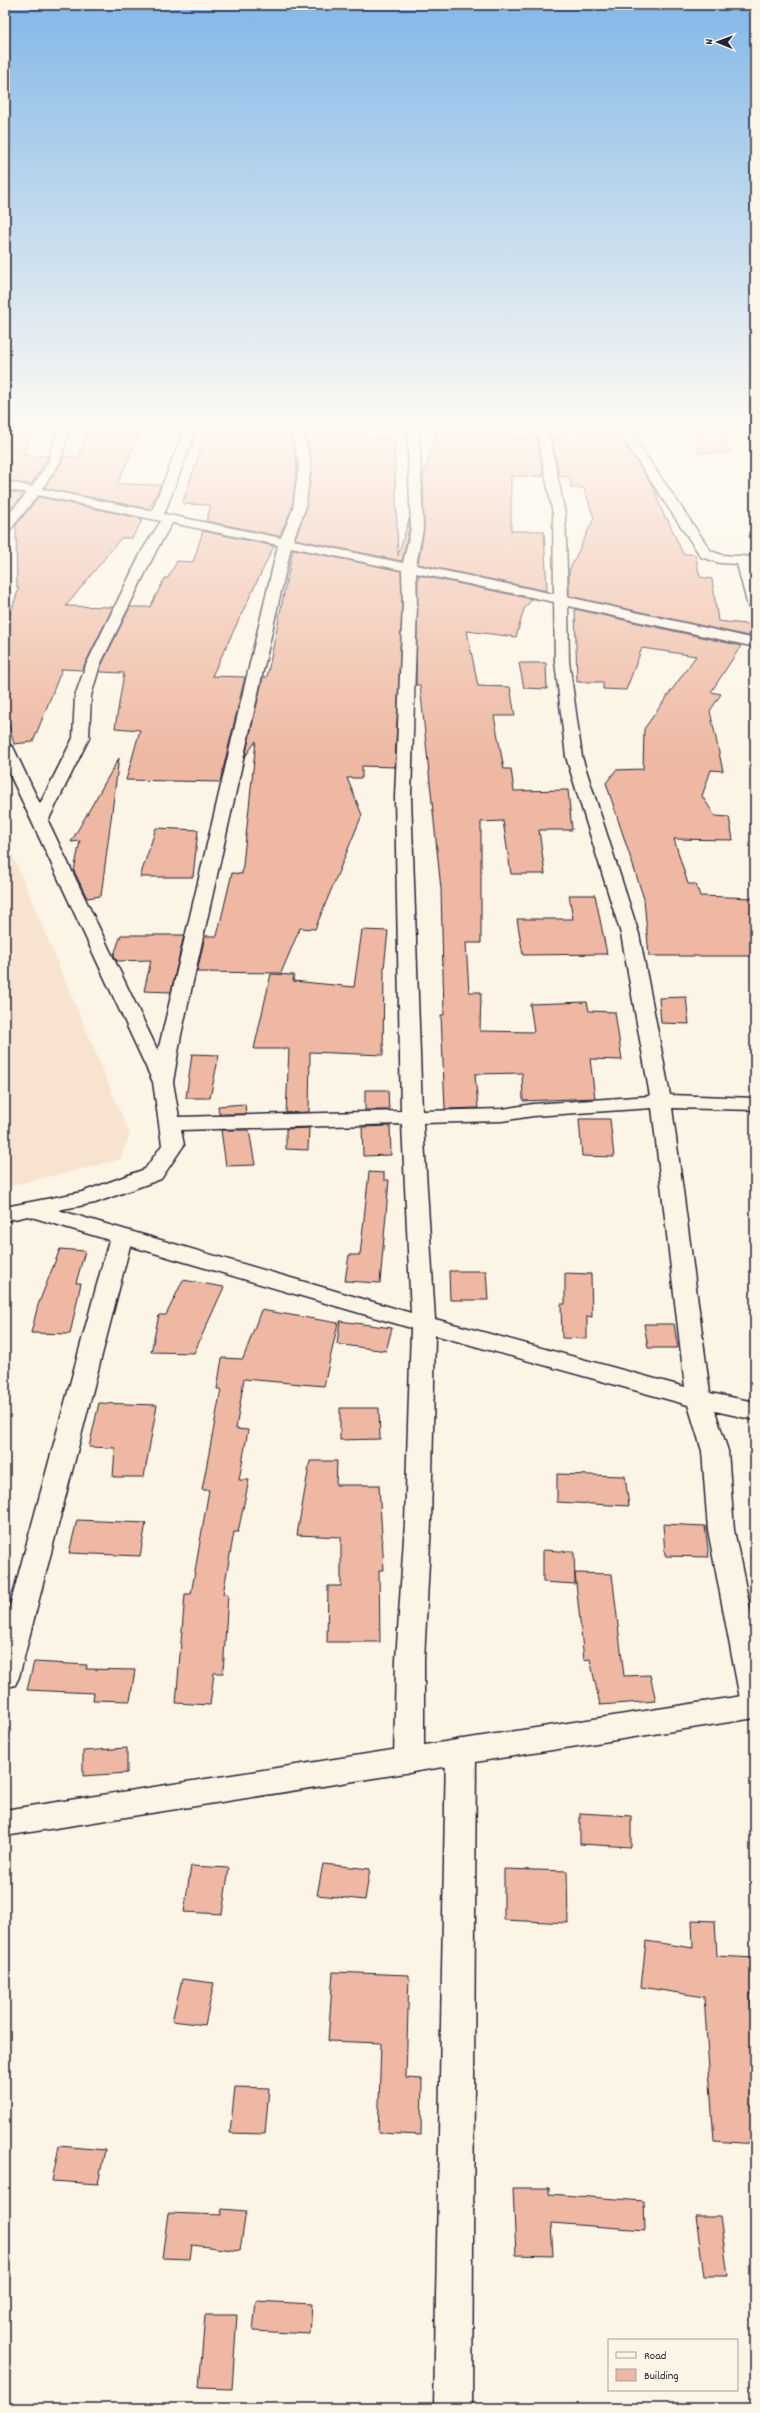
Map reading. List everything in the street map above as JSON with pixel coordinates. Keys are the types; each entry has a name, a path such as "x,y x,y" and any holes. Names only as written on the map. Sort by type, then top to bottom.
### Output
{"street":[{"path":"40,821 81,738 83,696 93,665 150,549 156,535"},
{"path":"244,535 409,568 755,643"},
{"path":"163,1082 171,1035 285,543 288,535"},
{"path":"410,1761 410,1660 418,1523 423,1324 412,1117 403,797 410,604 409,568 416,535"},
{"path":"5,1823 410,1761 461,1751 755,1705 721,1530 715,1451 699,1399 661,1101 630,934 574,757 562,661 559,535"},
{"path":"693,535 706,554 720,559 749,561 755,607"},
{"path":"5,747 163,1082 173,1145 153,1174 87,1198 5,1214"},
{"path":"170,1124 502,1115 533,1110 661,1101 755,1104"},
{"path":"28,1209 423,1324 699,1399 755,1411"},
{"path":"5,1677 121,1236"},
{"path":"453,2408 461,1751"}],"shaded area":[{"path":"5,837 130,1135 120,1160 5,1187"}],"building":[{"path":"16,535 134,535 132,538 121,538 66,606 113,607 82,670 62,669 33,742 14,744 9,725 5,725 5,629 19,588 17,588"},
{"path":"202,535 220,535 274,546 212,676 245,677 220,782 126,780 140,730 115,728 124,673 100,672 101,666 130,607 150,607 165,578 168,578 177,561 193,562"},
{"path":"297,535 397,535 398,556 404,535 408,535 402,561 295,539"},
{"path":"423,535 544,535 547,591 418,564"},
{"path":"586,535 674,535 683,554 695,554 700,577 712,579 718,621 754,625 748,636 569,596 569,571"},
{"path":"293,549 401,571 402,604 395,767 362,766 362,778 347,778 362,815 315,929 300,928 281,973 197,972 205,936 217,936 232,873 242,874 256,741 245,757 263,677 267,677"},
{"path":"418,575 532,599 524,609 516,637 467,631 478,686 510,687 515,716 494,716 504,769 511,769 514,791 568,790 572,830 539,830 545,874 511,874 503,821 481,822 481,943 466,943 469,992 481,992 480,1031 534,1032 530,1004 587,1002 589,1011 615,1012 622,1060 590,1059 595,1098 523,1101 522,1073 475,1074 478,1108 445,1109 441,1015 444,1015 441,889 420,685 416,685"},
{"path":"575,609 741,646 711,692 721,694 710,711 723,771 711,770 702,796 715,816 729,817 733,840 674,839 688,884 696,884 700,896 755,898 755,956 649,956 644,899 606,783 616,770 643,769 644,729 696,656 642,648 626,690 603,689 603,682 577,682"},
{"path":"519,663 546,663 547,689 524,688"},
{"path":"119,758 101,896 87,898 74,871 80,841 71,842"},
{"path":"156,828 198,830 193,877 140,877"},
{"path":"569,895 595,895 607,954 523,955 517,919 573,919"},
{"path":"362,930 388,931 384,968 383,1055 310,1052 309,1112 286,1113 289,1049 254,1049 271,974 294,975 293,981 354,987"},
{"path":"121,935 184,935 171,992 144,991 151,960 117,961 114,955"},
{"path":"686,997 689,1024 661,1023 659,998"},
{"path":"192,1054 219,1055 210,1098 186,1098"},
{"path":"365,1090 388,1090 389,1110 365,1110"},
{"path":"245,1104 246,1114 219,1114 218,1106"},
{"path":"579,1119 610,1119 614,1157 582,1156"},
{"path":"390,1126 391,1155 363,1156 362,1127"},
{"path":"309,1128 308,1150 286,1149 286,1129"},
{"path":"221,1130 249,1130 255,1165 226,1166"},
{"path":"369,1172 384,1173 384,1180 389,1180 380,1283 345,1281 349,1255 360,1255"},
{"path":"60,1249 85,1251 76,1283 81,1283 70,1334 31,1333 38,1305"},
{"path":"449,1271 486,1271 488,1300 450,1300"},
{"path":"565,1273 591,1274 592,1317 587,1316 587,1339 562,1338 561,1304 565,1304"},
{"path":"183,1280 224,1287 194,1353 151,1352 159,1315 166,1315"},
{"path":"261,1310 338,1323 324,1386 244,1379 236,1429 248,1430 239,1480 249,1480 238,1532 234,1532 223,1594 228,1594 223,1673 214,1673 210,1705 176,1703 185,1594 191,1594 209,1490 202,1490 221,1389 217,1389 222,1358 243,1359"},
{"path":"340,1321 392,1328 386,1351 337,1344"},
{"path":"644,1324 674,1324 678,1348 648,1348"},
{"path":"99,1403 157,1405 144,1477 113,1477 115,1448 89,1447"},
{"path":"340,1408 379,1408 380,1439 340,1440"},
{"path":"310,1461 337,1461 336,1485 379,1485 384,1570 379,1570 380,1642 327,1642 328,1586 341,1586 341,1537 297,1535"},
{"path":"557,1474 625,1476 629,1506 557,1502"},
{"path":"77,1520 146,1523 140,1556 69,1553"},
{"path":"663,1524 705,1526 709,1557 665,1556"},
{"path":"543,1550 574,1552 575,1584 543,1582"},
{"path":"575,1573 612,1574 624,1676 650,1675 656,1701 600,1705 590,1659 584,1660"},
{"path":"34,1662 87,1665 86,1669 135,1670 130,1701 93,1700 94,1693 27,1690"},
{"path":"127,1748 127,1773 83,1776 83,1751"},
{"path":"580,1813 631,1816 631,1847 580,1844"},
{"path":"323,1864 370,1869 365,1900 317,1895"},
{"path":"191,1866 229,1868 222,1914 184,1912"},
{"path":"504,1869 567,1871 568,1923 504,1920"},
{"path":"692,1920 715,1921 717,1956 755,1958 755,1994 750,1994 755,2042 755,2144 714,2141 704,1997 641,1987 646,1941 693,1948"},
{"path":"333,1972 409,1975 406,2078 422,2079 421,2135 378,2133 381,2043 328,2041"},
{"path":"182,1979 214,1983 205,2025 172,2021"},
{"path":"235,2087 269,2088 265,2134 230,2133"},
{"path":"59,2146 105,2150 98,2184 52,2181"},
{"path":"513,2188 549,2188 549,2194 644,2201 645,2230 551,2223 553,2256 516,2255"},
{"path":"222,2209 246,2211 240,2251 192,2245 190,2259 162,2258 168,2213 221,2215"},
{"path":"696,2217 720,2217 728,2276 704,2276"},
{"path":"256,2301 312,2304 310,2334 253,2331"},
{"path":"205,2315 237,2315 232,2389 199,2388"}]}
